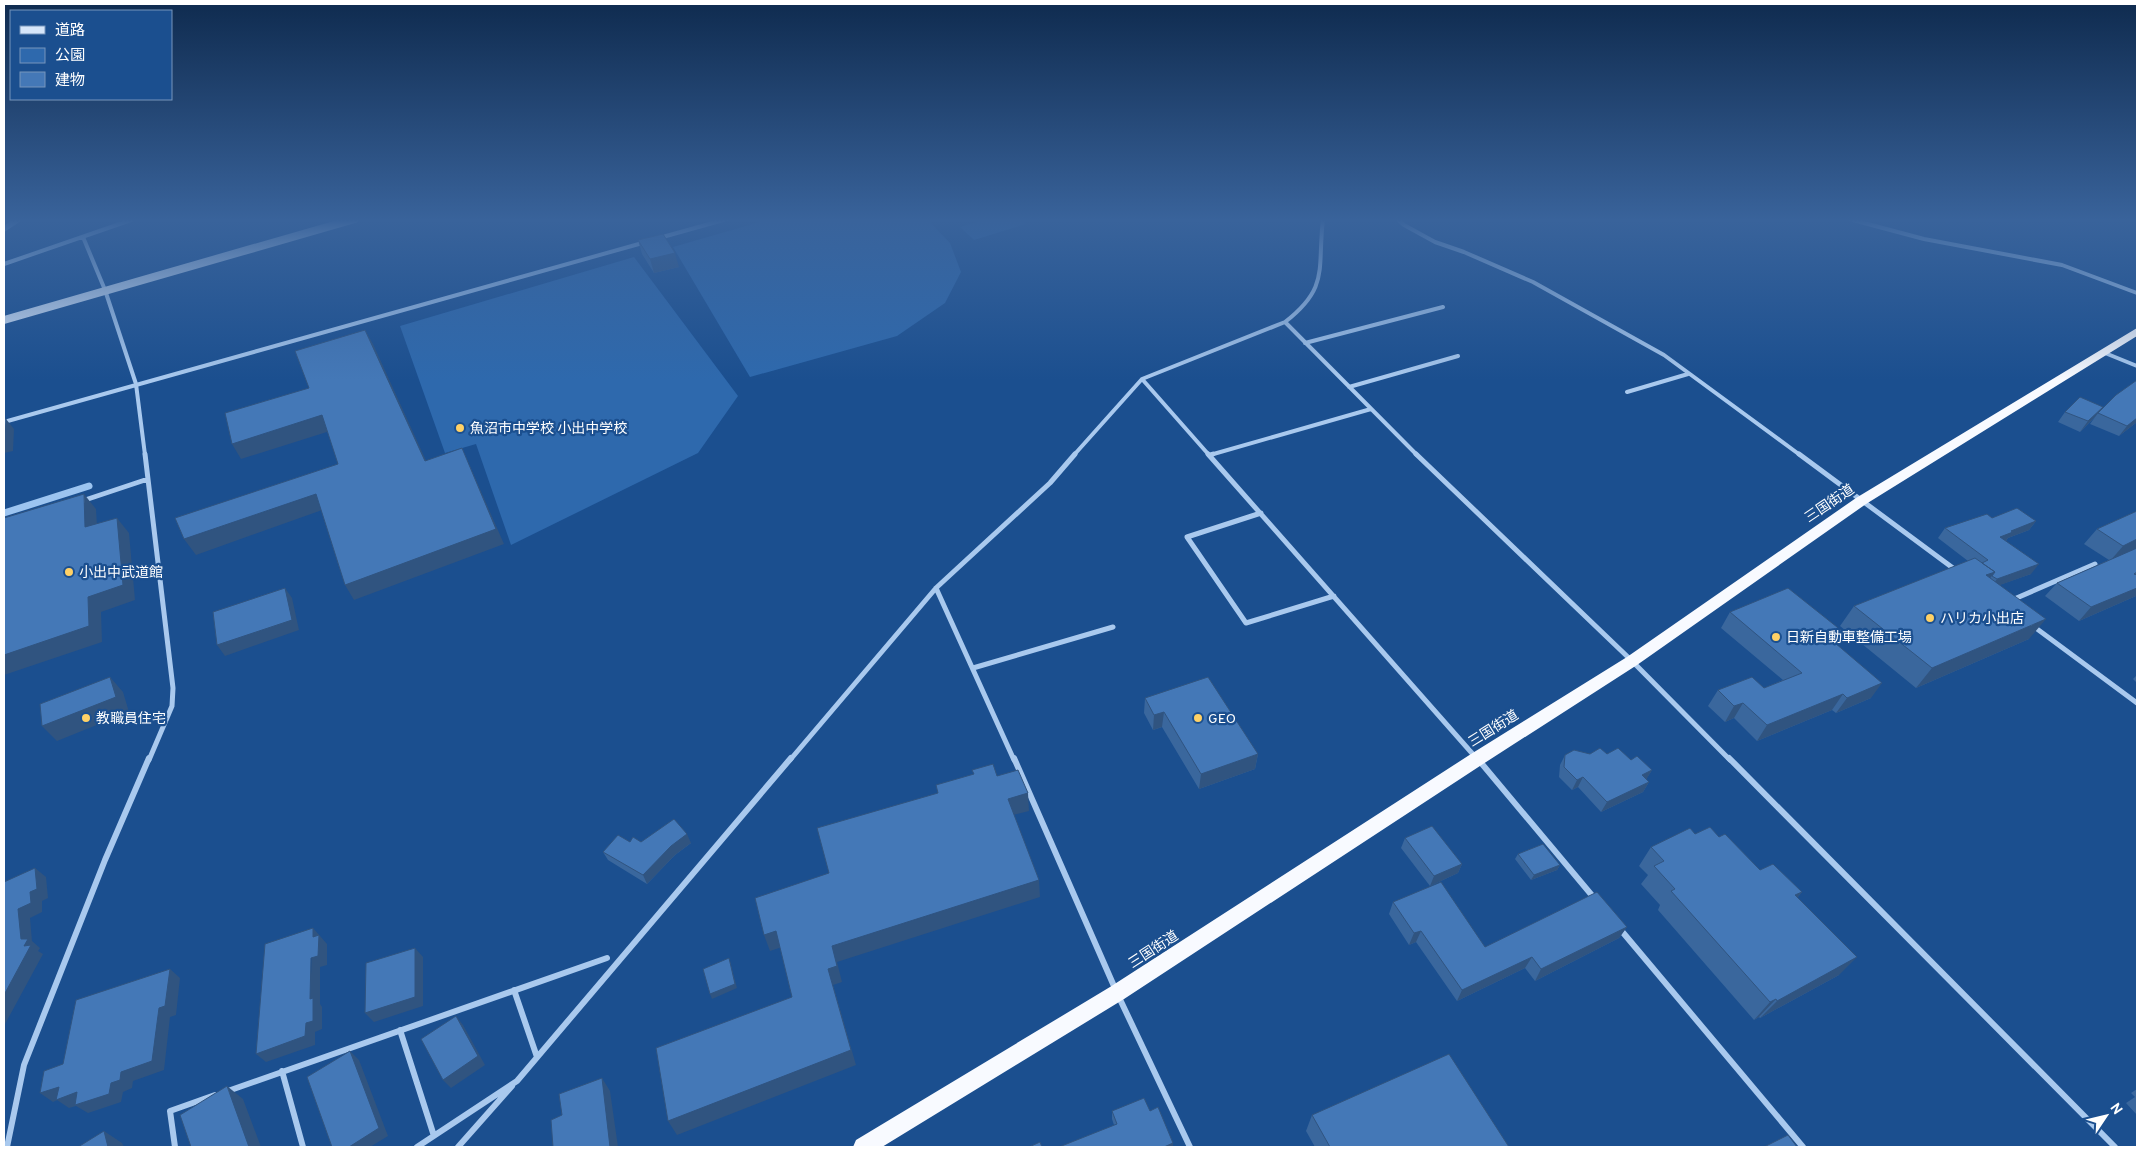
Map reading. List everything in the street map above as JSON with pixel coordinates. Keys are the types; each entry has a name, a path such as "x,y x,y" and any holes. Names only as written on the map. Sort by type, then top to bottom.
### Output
{"highway":[{"name":"三国街道","path":"863,1147 1117,993 1477,759 1632,661 1861,501 2105,353 2137,331"}],"main road":[{"path":"4,320 166,273"}],"street":[{"path":"7,1147 24,1065 105,860 172,706 173,688 136,384 98,273"},
{"path":"4,422 535,273"},
{"path":"458,1147 517,1081 936,588 1050,483 1142,379 1285,322 1300,312 1312,296 1321,273"},
{"path":"1510,273 1541,287 1664,355 1963,575"},
{"path":"2088,273 2137,293"},
{"path":"1305,343 1443,306"},
{"path":"1285,322 1448,487 1632,661 2115,1147"},
{"path":"2105,353 2137,366"},
{"path":"1349,387 1458,356"},
{"path":"1627,392 1688,374"},
{"path":"1142,379 1477,759 1598,904"},
{"path":"1210,455 1371,409"},
{"path":"76,503 148,479"},
{"path":"1261,513 1187,537 1246,623 1334,596"},
{"path":"2002,604 2096,564"},
{"path":"936,588 1042,820 1117,993 1190,1147"},
{"path":"2026,621 2137,702"},
{"path":"973,668 1112,627"},
{"path":"1618,926 1803,1147"},
{"path":"175,1147 170,1111 607,958"},
{"path":"514,990 537,1057"},
{"path":"400,1030 434,1136"},
{"path":"282,1072 303,1147"},
{"path":"417,1147 517,1081"}],"green space":[{"path":"581,273 646,273 738,396 698,453 511,545 476,444 445,453 400,326"},
{"path":"688,273 961,273 945,303 897,336 750,377"}],"building":[{"path":"365,330 425,461 462,448 496,529 345,585 316,494 184,539 175,518 338,464 322,415 232,444 225,413 309,388 295,351"},
{"path":"2137,380 2137,418 2127,426 2098,413 2116,395"},
{"path":"2080,397 2103,407 2088,421 2065,412"},
{"path":"4,419 6,419 5,441 4,441"},
{"name":"小出中武道館","path":"84,494 85,527 117,518 123,585 88,597 89,626 4,655 4,518"},
{"path":"2017,508 2036,521 2000,537 2039,564 1997,579 1992,576 1995,572 1982,563 1988,560 1945,528 1987,514 1992,518"},
{"path":"2137,511 2137,539 2123,546 2097,529"},
{"path":"2137,548 2137,572 2134,574 2137,575 2137,588 2091,607 2057,583"},
{"name":"ハリカ小出店","path":"1975,558 1995,572 1986,575 2046,619 1932,668 1854,606"},
{"path":"285,588 292,620 217,645 213,612"},
{"path":"1788,588 1842,631 1828,637 1882,683 1847,698 1843,694 1767,725 1743,703 1734,706 1718,690 1752,677 1764,688 1802,673 1730,612"},
{"path":"110,677 116,697 42,726 40,704"},
{"path":"1208,677 1258,754 1201,774 1164,712 1154,715 1145,698"},
{"path":"1600,748 1607,754 1618,748 1631,760 1637,756 1652,770 1642,775 1649,782 1607,802 1583,777 1577,780 1564,767 1565,755 1574,750 1590,754"},
{"path":"993,764 997,776 1018,770 1028,793 1008,799 1039,880 832,946 837,966 828,969 851,1050 668,1121 656,1048 792,997 776,931 764,935 755,898 829,873 817,828 938,793 936,785 974,774 972,770"},
{"path":"674,819 687,834 671,846 643,875 603,852 618,835 630,842 633,837 641,842"},
{"path":"1432,826 1462,864 1434,876 1405,838"},
{"path":"1710,827 1719,837 1725,834 1760,870 1773,864 1802,892 1795,895 1857,957 1777,1001 1776,999 1770,1002 1671,891 1675,889 1654,866 1664,861 1651,847 1690,828 1695,834"},
{"path":"1543,844 1560,865 1534,875 1518,854"},
{"path":"35,868 37,889 30,892 31,903 18,909 21,939 28,939 24,946 31,945 4,995 4,882"},
{"path":"1441,882 1485,947 1597,892 1627,927 1541,969 1532,957 1462,990 1421,931 1414,933 1393,902"},
{"path":"313,928 313,937 319,935 318,956 311,958 310,999 313,998 313,1021 306,1023 305,1036 256,1054 265,944"},
{"path":"415,948 415,997 365,1013 366,963"},
{"path":"729,958 735,984 710,994 703,969"},
{"path":"170,969 165,1006 159,1008 152,1061 121,1072 120,1080 111,1083 109,1094 75,1105 77,1092 56,1100 59,1087 40,1093 44,1071 63,1064 76,1000"},
{"path":"456,1016 478,1056 443,1080 421,1039"},
{"path":"350,1051 379,1128 349,1147 332,1147 307,1077"},
{"path":"1449,1054 1509,1147 1330,1147 1312,1115"},
{"path":"602,1078 610,1147 553,1147 551,1120 562,1115 559,1094"},
{"path":"227,1086 249,1147 191,1147 180,1115"},
{"path":"1144,1098 1150,1111 1158,1107 1173,1143 1164,1147 1059,1147 1117,1124 1112,1111"},
{"path":"104,1131 108,1147 78,1147"},
{"path":"1788,1135 1797,1147 1764,1147"},
{"path":"1040,1142 1042,1147 1029,1147"}],"waterway":[{"path":"4,513 89,486"}],"place":[{"name":"魚沼市中学校 小出中学校","path":"460,428"},
{"name":"小出中武道館","path":"69,572"},
{"name":"ハリカ小出店","path":"1930,618"},
{"name":"日新自動車整備工場","path":"1776,637"},
{"name":"教職員住宅","path":"86,718"},
{"name":"GEO","path":"1198,718"}]}
